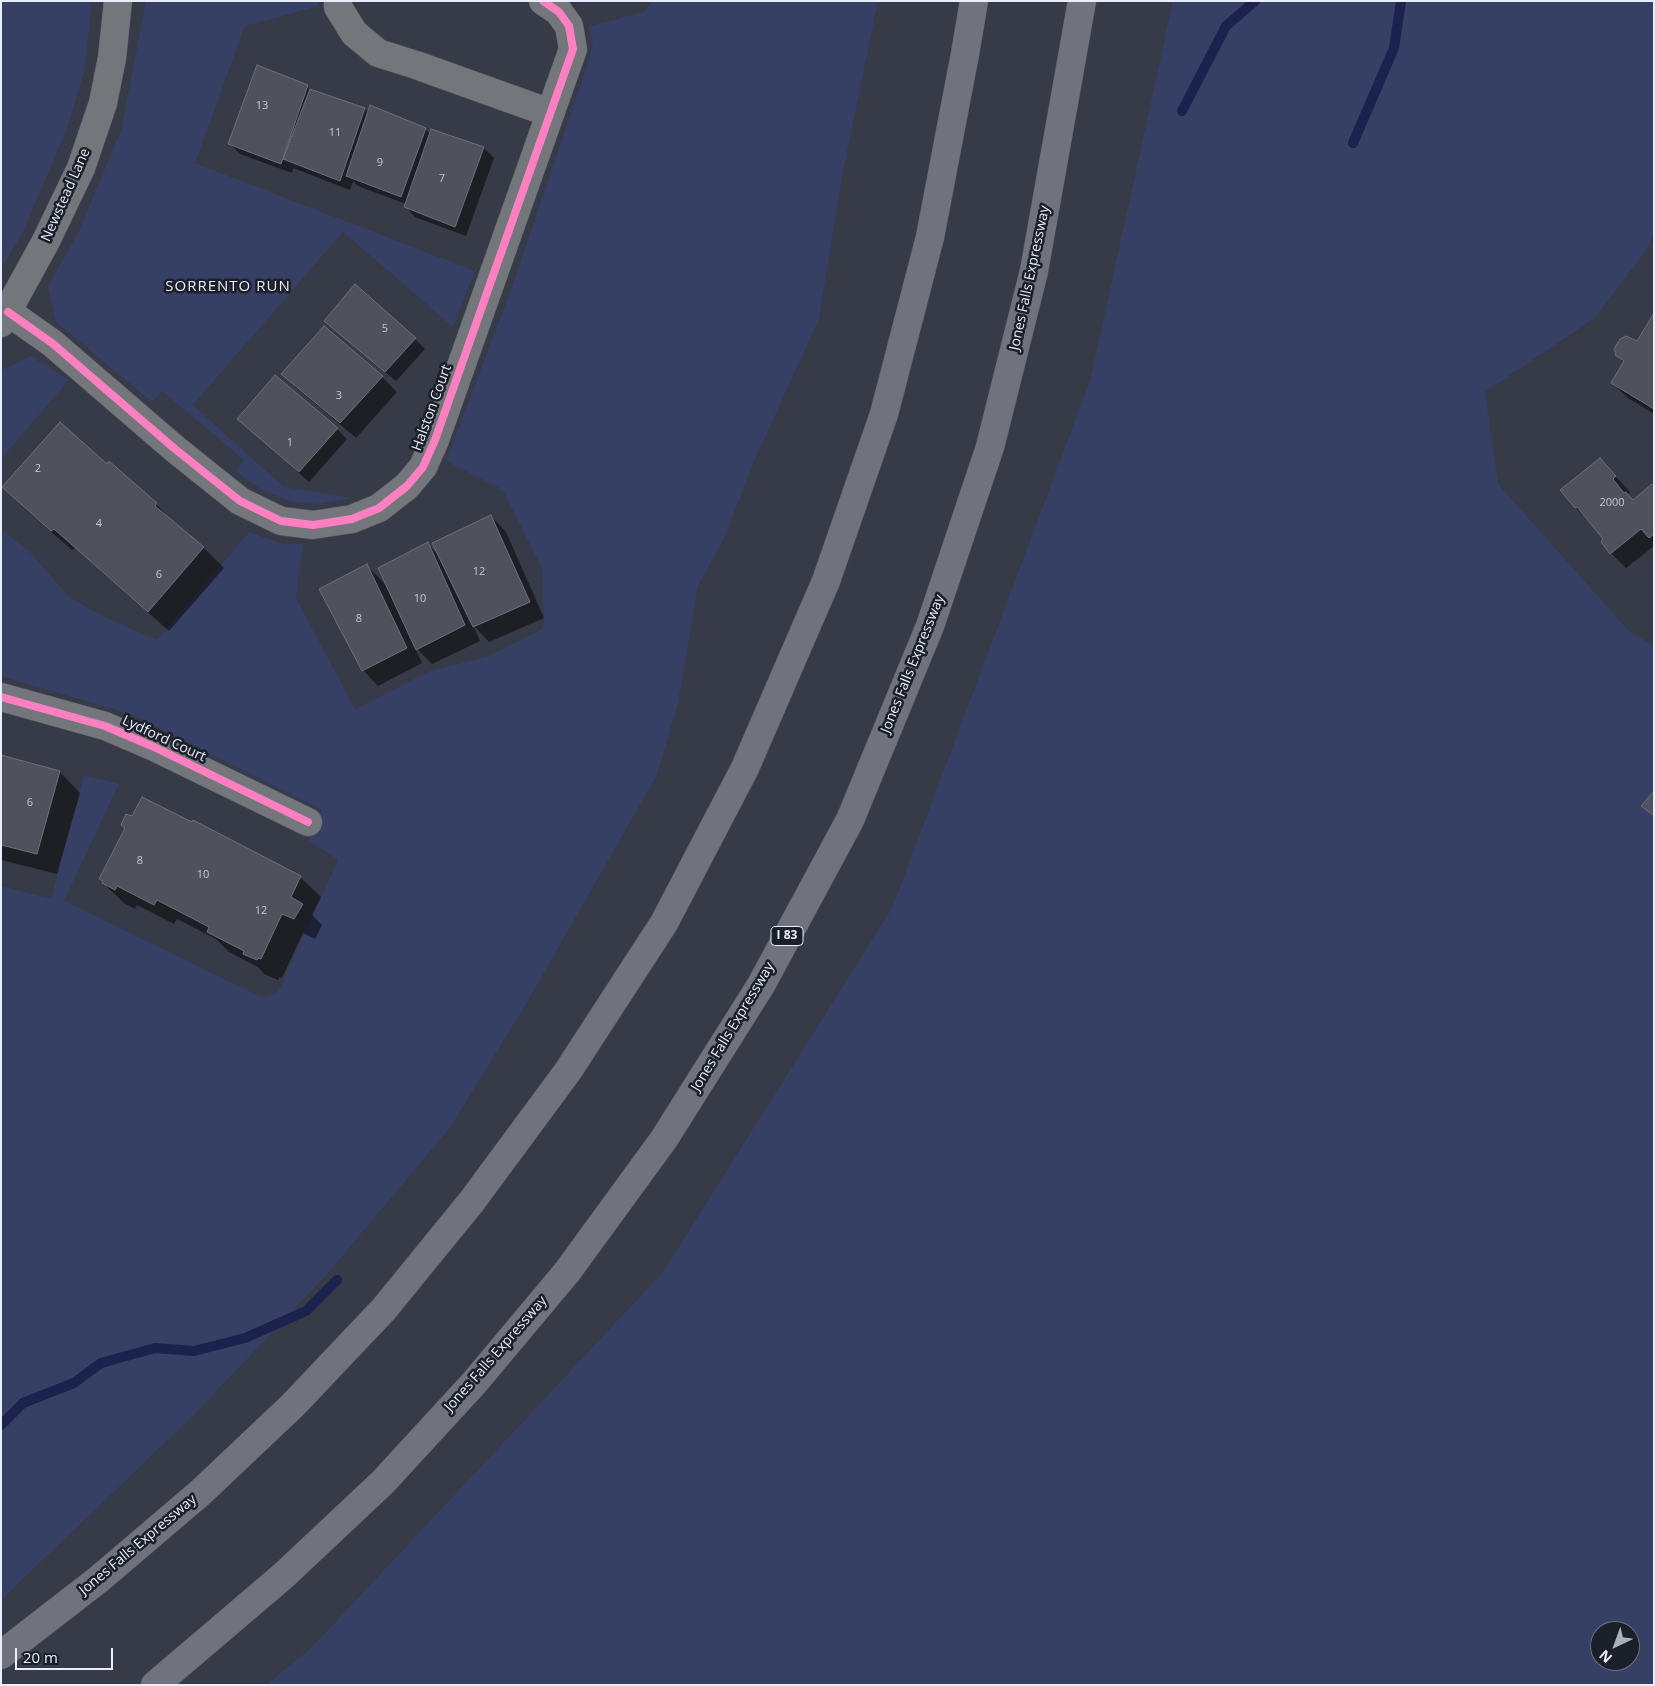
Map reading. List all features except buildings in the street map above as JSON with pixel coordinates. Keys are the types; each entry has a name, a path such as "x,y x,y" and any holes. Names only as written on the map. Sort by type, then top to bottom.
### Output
{"highway":[{"name":"Jones Falls Expressway","path":"1,1655 99,1579 200,1493 293,1405 384,1309 472,1201 568,1070 664,923 745,768 826,581 884,414 930,237 974,1"},
{"name":"Jones Falls Expressway","path":"155,1685 283,1576 382,1482 474,1383 567,1272 664,1139 760,985 850,820 930,626 990,447 1034,271 1082,1"}],"street":[{"name":"Newstead Lane","path":"5,318 81,168 103,103 112,58 118,1"},
{"path":"338,1 338,7 354,33 378,53 550,113"},
{"name":"Halston Court","path":"5,318 52,343 175,449 240,501 281,521 313,525 352,519 379,508 407,486 423,467 435,440 573,49 569,26 558,12 544,1"},
{"name":"Lydford Court","path":"1,697 105,726 154,747 308,822"}],"shaded area":[{"path":"1,1 92,1 85,69 67,129 22,234 1,269"},
{"path":"146,1 318,1 319,6 245,26 195,163 475,271 453,327 343,232 193,405 284,487 353,498 319,504 291,502 259,488 236,472 244,460 162,391 152,402 56,322 48,286 79,231 121,130"},
{"path":"651,1 878,1 842,177 819,319 756,457 725,536 698,586 678,703 657,775 525,1006 449,1129 328,1273 196,1413 1,1600 1,886 51,899 84,775 119,784 64,901 264,998 278,992 338,860 308,840 322,810 133,715 1,676 1,529 31,553 68,596 100,615 157,640 249,532 283,544 303,544 296,598 355,709 430,671 490,656 542,629 544,621 542,569 503,490 446,461 514,282 586,68 593,42 588,27 645,11"},
{"path":"1173,1 1654,1 1654,235 1645,252 1595,318 1485,392 1498,484 1631,633 1654,645 1654,1685 266,1685 312,1647 663,1272 892,908 1090,381"},
{"path":"31,356 69,380 1,459 1,370"}],"waterway":[{"path":"1182,111 1226,26 1255,1"},
{"path":"1353,143 1394,48 1401,1"},
{"path":"1,1425 23,1403 74,1383 101,1363 155,1348 194,1351 245,1338 306,1311 337,1280"}],"cycle path":[{"path":"8,312 52,343 175,449 240,501 281,521 313,525 352,519 379,508 407,486 423,467 435,440 573,49 569,26 559,12 543,1"},
{"path":"1,697 105,726 154,747 308,822"}],"district":[{"name":"SORRENTO RUN","path":"228,287"}]}
